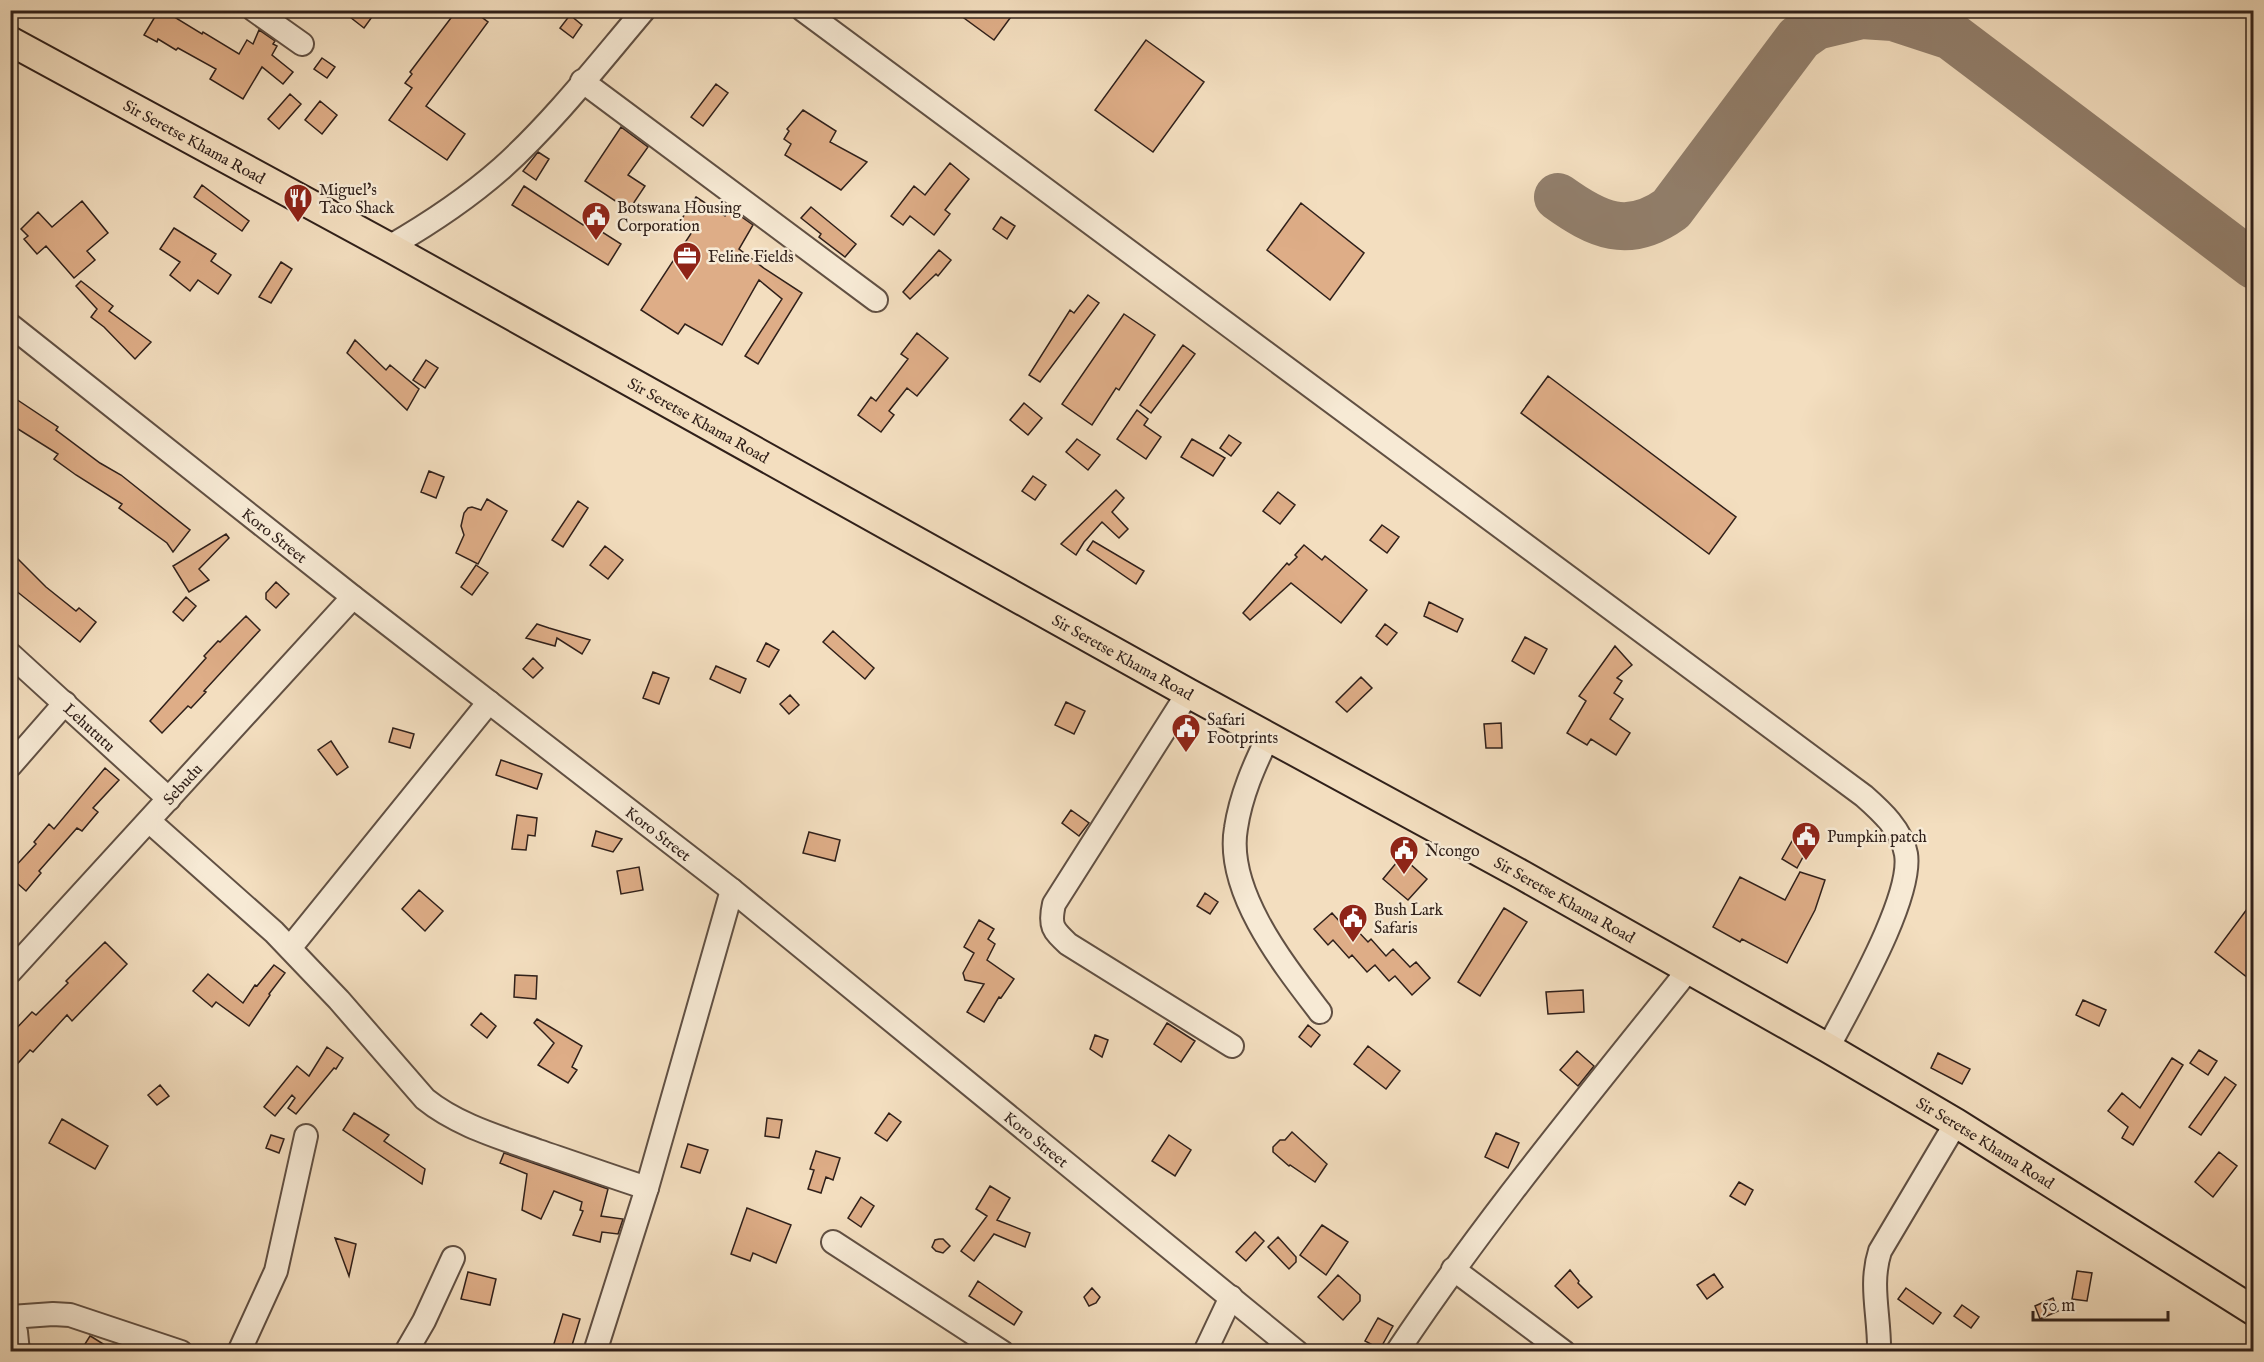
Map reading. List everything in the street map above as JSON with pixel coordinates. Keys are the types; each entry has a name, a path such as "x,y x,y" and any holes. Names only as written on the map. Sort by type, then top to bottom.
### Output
{"main road":[{"name":"Sir Seretse Khama Road","path":"10,40 389,247 1188,693 1689,969 1956,1124 2253,1311"}],"street":[{"path":"254,10 302,44"},
{"path":"389,247 447,211 501,169 526,144 644,10"},
{"path":"803,10 1864,796 1881,811 1897,832 1906,854 1904,880 1898,905 1887,931 1828,1048"},
{"path":"582,81 876,300"},
{"name":"Koro Street","path":"10,325 353,597 732,890 1298,1352"},
{"name":"Sebudu","path":"10,972 353,597"},
{"name":"Lehututu","path":"10,654 169,799"},
{"path":"1188,693 1054,904 1050,920 1055,932 1068,944 1232,1046"},
{"path":"290,948 489,702"},
{"path":"10,766 65,703"},
{"path":"1268,737 1253,768 1242,800 1236,830 1240,883 1282,962 1320,1012"},
{"path":"149,821 290,948 425,1099 435,1107 459,1121 512,1142 647,1188"},
{"path":"595,1352 647,1188 732,890"},
{"path":"1397,1352 1453,1269 1689,969"},
{"path":"1879,1352 1874,1282 1875,1267 1880,1251 1956,1124"},
{"path":"239,1352 276,1271 306,1136"},
{"path":"833,1242 1002,1352"},
{"path":"406,1352 424,1321 453,1258"},
{"path":"1453,1269 1564,1352"},
{"path":"1205,1352 1231,1297"},
{"path":"18,1352 16,1332 11,1317 53,1314 70,1315 181,1352"}],"building":[{"path":"159,10 163,10 202,34 203,32 239,54 247,40 253,44 259,30 275,41 273,44 277,46 272,55 293,72 283,84 262,67 243,99 210,79 216,69 178,48 176,50 158,39 157,42 144,35"},
{"path":"341,10 377,10 364,28"},
{"path":"457,10 472,10 488,22 426,106 465,134 447,160 389,120 412,88 405,83 412,74 410,72"},
{"path":"953,10 1016,10 994,40"},
{"path":"570,15 582,25 573,38 560,28"},
{"path":"1146,40 1204,82 1153,152 1095,110"},
{"path":"322,58 335,67 327,78 314,69"},
{"path":"716,84 728,93 703,126 691,117"},
{"path":"290,94 301,104 279,129 268,119"},
{"path":"320,101 337,115 322,134 305,120"},
{"path":"803,110 836,131 830,142 867,162 841,190 785,155 791,144 784,139 789,131 787,129"},
{"path":"621,127 648,147 628,175 645,186 629,210 585,181"},
{"path":"538,152 549,159 536,180 523,171"},
{"path":"950,163 969,179 945,210 950,214 934,235 910,216 903,225 891,216 914,186 925,195"},
{"path":"202,185 249,221 242,231 194,197"},
{"path":"524,186 583,225 585,221 621,244 608,265 512,205"},
{"path":"696,197 725,216 729,208 753,225 739,249 802,293 758,364 745,356 782,299 759,280 722,345 685,324 678,334 641,310 692,232 679,223"},
{"path":"82,201 108,233 87,251 95,260 74,278 46,246 37,254 24,239 28,236 21,229 38,212 52,227"},
{"path":"1301,203 1364,253 1330,300 1267,250"},
{"path":"811,207 856,244 845,257 819,237 821,234 801,218"},
{"path":"1001,217 1015,226 1007,239 993,229"},
{"path":"174,228 216,254 211,261 231,275 218,294 198,280 190,291 170,275 180,262 160,249"},
{"path":"939,250 951,260 938,276 936,274 910,299 903,292"},
{"path":"281,262 292,269 271,303 259,297"},
{"path":"81,281 113,306 109,311 151,342 135,359 91,317 97,309 76,286"},
{"path":"1088,295 1099,303 1040,382 1029,375 1070,310 1074,313"},
{"path":"1124,314 1155,335 1119,390 1116,388 1092,425 1062,404"},
{"path":"917,333 948,358 917,396 907,388 889,411 894,415 881,432 858,415 871,397 876,401 908,359 901,354"},
{"path":"355,340 386,370 390,365 419,389 407,410 347,353"},
{"path":"1183,345 1195,354 1151,413 1140,405"},
{"path":"426,360 438,368 425,388 413,380"},
{"path":"1548,376 1736,517 1709,554 1521,413"},
{"path":"10,395 58,427 56,430 100,463 121,475 190,530 173,552 167,543 119,508 122,504 54,459 58,454 10,424"},
{"path":"1024,403 1042,418 1028,435 1010,420"},
{"path":"1137,410 1148,419 1144,425 1161,437 1146,459 1117,439"},
{"path":"1229,435 1241,443 1231,456 1220,448"},
{"path":"1077,439 1100,455 1088,470 1066,452"},
{"path":"1192,439 1225,458 1213,476 1181,457"},
{"path":"429,471 444,477 436,498 421,492"},
{"path":"1033,476 1046,485 1035,500 1022,491"},
{"path":"1116,490 1124,498 1112,512 1128,529 1119,538 1102,522 1076,555 1061,544"},
{"path":"1278,492 1295,505 1280,524 1263,511"},
{"path":"487,499 507,511 478,564 456,553 464,535 461,526 464,513 472,507 481,510"},
{"path":"578,501 588,508 563,547 552,540"},
{"path":"1382,525 1399,537 1387,553 1370,540"},
{"path":"226,534 229,538 199,569 209,580 189,592 173,566"},
{"path":"1093,541 1144,571 1136,584 1087,550"},
{"path":"1304,545 1322,560 1325,556 1367,590 1341,623 1291,583 1250,620 1243,613 1287,563 1289,565 1297,557 1295,555"},
{"path":"605,546 623,560 608,579 590,565"},
{"path":"10,551 46,587 76,611 79,608 96,622 80,642 10,586"},
{"path":"476,565 488,573 472,595 461,587"},
{"path":"276,582 289,594 276,608 266,599 266,593"},
{"path":"186,597 196,606 183,621 173,612"},
{"path":"1429,602 1463,619 1457,632 1424,616"},
{"path":"246,616 260,630 191,708 188,706 162,733 150,721 206,658 204,656"},
{"path":"537,624 590,640 582,654 557,638 555,646 526,638"},
{"path":"1385,624 1397,633 1387,645 1376,636"},
{"path":"833,631 874,668 865,679 823,642"},
{"path":"1525,637 1547,649 1534,674 1512,661"},
{"path":"766,643 779,650 769,667 757,661"},
{"path":"1615,646 1632,665 1617,678 1622,681 1614,693 1623,699 1610,719 1630,733 1616,755 1591,739 1587,745 1567,733 1586,701 1579,696"},
{"path":"533,658 543,668 533,678 523,669"},
{"path":"716,666 746,679 740,693 710,679"},
{"path":"653,672 669,678 659,704 643,698"},
{"path":"1361,677 1372,688 1347,712 1336,702"},
{"path":"790,695 799,705 789,714 780,704"},
{"path":"1066,702 1085,711 1074,734 1055,725"},
{"path":"1501,723 1502,748 1486,748 1484,724"},
{"path":"393,728 414,734 410,748 389,742"},
{"path":"331,741 348,767 337,775 318,750"},
{"path":"501,760 542,774 537,789 496,775"},
{"path":"105,768 119,780 93,808 98,812 82,831 77,828 39,871 41,873 26,891 10,877 10,872 36,844 34,842 49,824 54,829"},
{"path":"1071,810 1089,823 1079,836 1062,823"},
{"path":"517,815 537,818 535,836 528,835 526,850 512,849"},
{"path":"1801,825 1816,833 1797,868 1782,859"},
{"path":"596,831 622,839 613,852 592,846"},
{"path":"809,832 840,840 835,861 803,853"},
{"path":"1397,862 1406,870 1410,864 1427,879 1408,900 1383,879"},
{"path":"639,867 643,890 621,894 617,871"},
{"path":"1800,872 1825,880 1815,910 1787,963 1742,939 1740,942 1713,927 1740,877 1785,900"},
{"path":"419,890 443,911 425,931 402,909"},
{"path":"1205,893 1218,902 1210,914 1197,906"},
{"path":"2253,901 2253,982 2215,952"},
{"path":"1504,908 1527,922 1480,996 1458,982"},
{"path":"1332,913 1348,931 1353,926 1368,942 1371,939 1386,956 1393,949 1410,967 1416,962 1430,978 1412,995 1395,976 1389,981 1375,965 1367,972 1352,955 1349,958 1333,940 1328,945 1314,929"},
{"path":"979,920 994,929 988,939 995,944 987,960 1014,979 1001,998 999,997 984,1022 967,1012 984,984 965,980 963,973 974,953 964,947"},
{"path":"105,942 127,964 72,1021 67,1015 33,1052 30,1050 10,1072 10,1035 32,1012 36,1015"},
{"path":"274,965 285,973 249,1026 216,1002 212,1007 193,991 208,974 243,1003 255,985 257,986"},
{"path":"515,975 537,976 536,999 514,997"},
{"path":"1583,990 1584,1012 1548,1014 1546,992"},
{"path":"2083,1000 2106,1010 2099,1026 2076,1015"},
{"path":"481,1013 496,1026 487,1038 471,1025"},
{"path":"537,1019 582,1046 572,1067 577,1070 568,1083 538,1065 554,1043 534,1023"},
{"path":"1167,1023 1195,1041 1181,1062 1154,1044"},
{"path":"1308,1025 1320,1035 1311,1047 1299,1037"},
{"path":"1095,1035 1108,1040 1102,1057 1090,1049"},
{"path":"1368,1046 1400,1071 1386,1089 1354,1064"},
{"path":"327,1047 343,1058 296,1114 288,1108 295,1098 292,1095 275,1116 264,1107 297,1066 309,1076"},
{"path":"2199,1050 2217,1061 2208,1075 2190,1063"},
{"path":"1577,1051 1594,1066 1578,1086 1560,1070"},
{"path":"1938,1053 1970,1069 1962,1084 1931,1068"},
{"path":"2172,1058 2183,1065 2133,1145 2122,1138 2128,1127 2108,1111 2122,1093 2140,1108"},
{"path":"2225,1077 2236,1085 2201,1135 2189,1127"},
{"path":"160,1085 169,1096 157,1105 148,1095"},
{"path":"354,1113 389,1135 384,1141 425,1169 422,1184 343,1130"},
{"path":"889,1113 901,1122 887,1141 875,1133"},
{"path":"767,1118 782,1120 779,1138 765,1136"},
{"path":"62,1119 108,1146 95,1169 49,1143"},
{"path":"1292,1132 1327,1164 1315,1182 1289,1166 1273,1152 1273,1147 1280,1140 1285,1140"},
{"path":"1496,1133 1519,1143 1508,1168 1485,1157"},
{"path":"271,1135 284,1139 279,1153 266,1148"},
{"path":"1169,1135 1191,1150 1175,1176 1152,1161"},
{"path":"688,1144 708,1150 700,1173 681,1167"},
{"path":"816,1151 840,1158 833,1180 826,1177 821,1193 808,1189 814,1170 810,1169"},
{"path":"2219,1152 2237,1166 2213,1197 2195,1182"},
{"path":"504,1153 608,1189 601,1216 623,1219 618,1234 602,1232 600,1242 573,1235 583,1211 580,1210 582,1202 554,1191 541,1219 522,1210 527,1174 500,1163"},
{"path":"1739,1182 1753,1190 1745,1205 1730,1196"},
{"path":"990,1186 1010,1198 997,1220 1030,1233 1025,1247 994,1234 974,1261 961,1251 987,1216 976,1209"},
{"path":"861,1197 874,1206 861,1227 848,1218"},
{"path":"747,1208 791,1225 776,1263 753,1253 750,1261 731,1254"},
{"path":"1322,1225 1348,1242 1326,1275 1300,1255"},
{"path":"1255,1232 1264,1241 1246,1261 1236,1252"},
{"path":"1278,1237 1296,1257 1296,1262 1289,1269 1268,1247"},
{"path":"335,1238 356,1244 349,1276"},
{"path":"943,1239 950,1246 943,1253 932,1247 935,1240"},
{"path":"1570,1270 1579,1281 1578,1283 1592,1297 1578,1308 1555,1286"},
{"path":"2077,1271 2092,1273 2087,1301 2072,1299"},
{"path":"468,1272 496,1279 490,1305 461,1299"},
{"path":"1714,1274 1723,1287 1707,1299 1697,1285"},
{"path":"1338,1275 1360,1295 1360,1301 1343,1320 1318,1297"},
{"path":"978,1281 1022,1312 1014,1325 969,1296"},
{"path":"1092,1288 1100,1297 1096,1303 1089,1306 1084,1297"},
{"path":"1906,1288 1941,1313 1933,1324 1898,1299"},
{"path":"2053,1298 2058,1311 2040,1319 2035,1306"},
{"path":"1962,1305 1979,1317 1971,1328 1954,1316"},
{"path":"563,1314 580,1319 570,1352 553,1347"},
{"path":"1378,1318 1393,1326 1380,1349 1365,1341"},
{"path":"90,1336 92,1337 116,1352 80,1352"}],"taxiway":[{"path":"1558,197 1586,215 1613,225 1627,226 1655,219 1671,209 1799,38 1816,26 1862,15 1893,17 1951,36 1931,10"},
{"path":"1926,17 2254,265"}],"place":[{"name":"Miguel's Taco Shack","path":"298,224"},
{"name":"Botswana Housing Corporation","path":"596,242"},
{"name":"Feline Fields","path":"687,282"},
{"name":"Safari Footprints","path":"1186,754"},
{"name":"Pumpkin patch","path":"1806,862"},
{"name":"Ncongo","path":"1404,876"},
{"name":"Bush Lark Safaris","path":"1353,944"}]}
